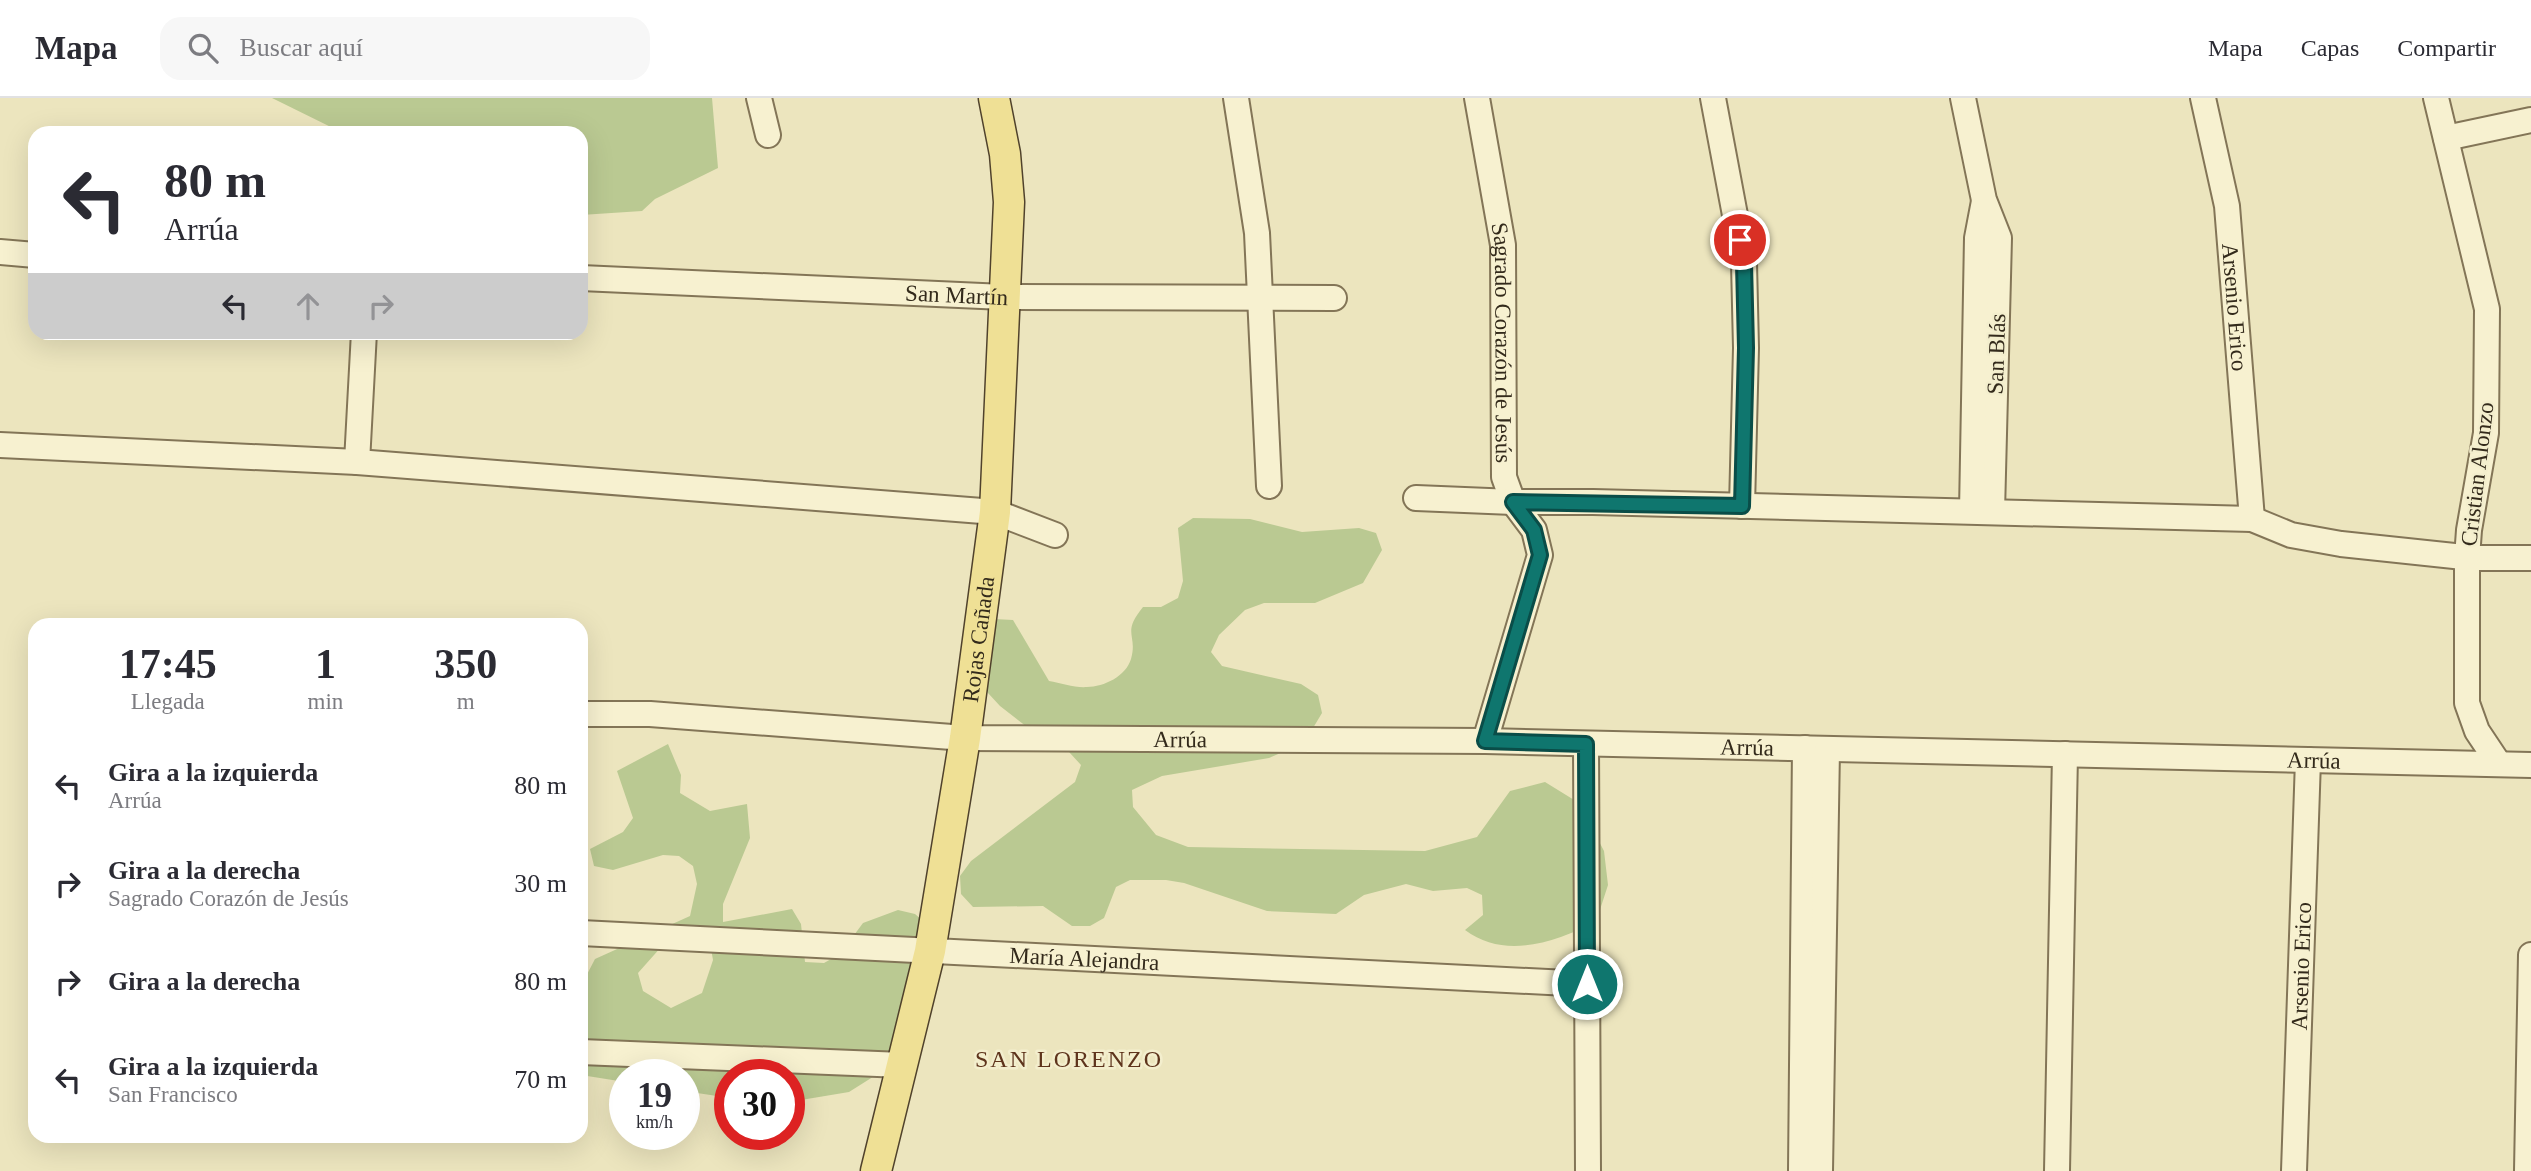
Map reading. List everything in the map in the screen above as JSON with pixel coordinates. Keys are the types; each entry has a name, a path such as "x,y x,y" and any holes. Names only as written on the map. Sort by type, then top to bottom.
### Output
{"main road":[{"name":"Rojas Cañada","path":"876,1171 930,951 965,738 995,512 1009,202 1005,154 994,98"}],"street":[{"path":"759,98 768,135"},
{"path":"1236,98 1257,233 1269,486"},
{"name":"Sagrado Corazón de Jesús","path":"1478,98 1503,245 1504,478 1513,502 1534,530 1540,555 1485,741"},
{"path":"1713,98 1744,263 1746,348 1742,506"},
{"name":"San Blás","path":"1962,98 1984,200 1978,239 1982,512"},
{"name":"Arsenio Erico","path":"2203,98 2227,206 2252,519"},
{"name":"Cristian Alonzo","path":"2436,98 2487,309 2486,433 2469,530 2467,558 2467,703 2477,731 2499,764"},
{"path":"2446,138 2531,120"},
{"path":"0,253 28,255"},
{"name":"San Martín","path":"588,278 1004,296 1335,298"},
{"path":"357,462 364,340"},
{"path":"0,445 357,462 995,512 1055,535"},
{"path":"1416,498 2252,519 2291,535 2341,544 2467,558 2531,558"},
{"name":"Arrúa","path":"588,714 650,714 965,738 1485,741 2531,765"},
{"path":"1586,744 1588,1171"},
{"path":"1801,1171 1816,748"},
{"path":"1816,748 1820,1171"},
{"path":"2057,1171 2065,754"},
{"name":"Arsenio Erico","path":"2294,1171 2308,760"},
{"name":"María Alejandra","path":"588,933 1587,984"},
{"path":"2527,1171 2531,955"},
{"path":"588,1052 902,1065"}],"green space":[{"path":"272,98 712,98 718,168 655,199 642,211 588,215 588,126 329,126"},
{"path":"1193,518 1250,519 1302,532 1359,528 1376,533 1382,550 1363,583 1315,603 1264,603 1245,610 1219,635 1211,652 1222,666 1301,684 1318,695 1322,713 1304,743 1269,758 1162,776 1132,790 1133,807 1156,835 1188,847 1425,851 1477,837 1510,791 1545,782 1579,803 1604,851 1608,885 1596,922 1564,936 1530,945 1497,944 1480,939 1465,930 1483,915 1482,895 1467,888 1433,891 1406,884 1364,895 1336,914 1267,911 1184,883 1166,880 1130,880 1116,887 1104,918 1090,926 1072,926 1043,906 973,907 961,894 960,876 971,861 1075,782 1081,765 1058,740 1027,727 1000,706 979,678 994,619 1013,620 1049,681 1087,687 1114,679 1124,671 1131,659 1131,629 1143,607 1161,607 1178,598 1183,581 1178,528"},
{"path":"668,744 681,775 680,793 710,811 747,804 750,838 723,904 723,922 792,909 801,924 805,962 824,963 840,954 863,923 898,910 915,914 929,926 895,1063 849,1092 805,1099 805,1059 714,1059 714,1096 700,1093 700,1059 609,1059 609,1079 588,1076 588,972 595,959 690,916 697,884 693,866 679,856 663,855 613,870 594,866 590,849 623,832 633,818 617,771","holes":["710,943 713,960 702,993 671,1008 643,991 638,973 662,946"]}],"district":[{"name":"SAN LORENZO","path":"1069,1059"}],"route":[{"path":"1587,984 1586,744 1485,741 1540,555 1534,530 1513,502 1742,506 1746,348 1744,263 1740,240"}]}
